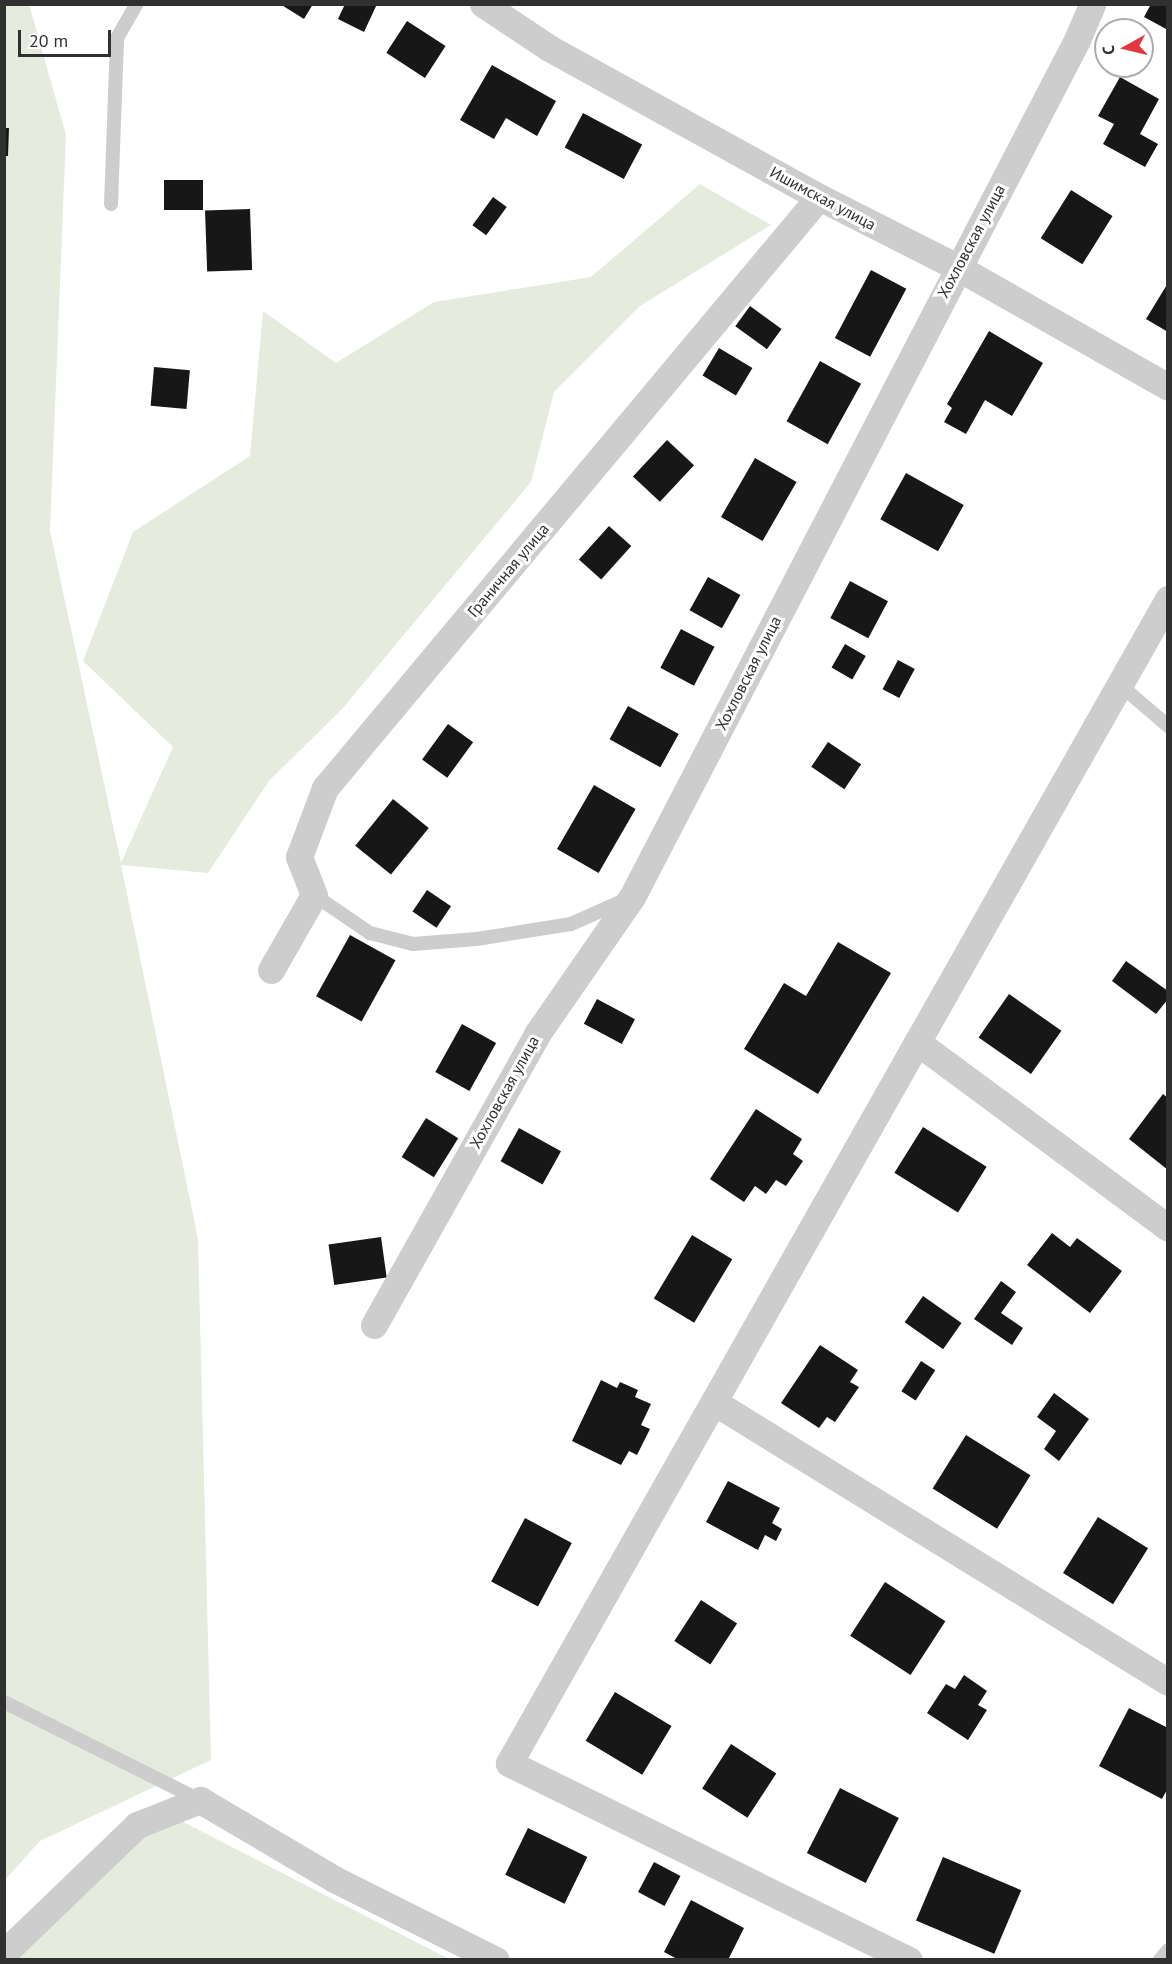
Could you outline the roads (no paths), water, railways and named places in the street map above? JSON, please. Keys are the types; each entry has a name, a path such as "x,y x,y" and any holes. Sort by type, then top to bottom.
{"street":[{"name":"Ишимская улица","path":"483,4 549,48 819,197 957,267 1167,387"},
{"name":"Хохловская улица","path":"374,1325 537,1034 632,897 957,267 1077,40 1092,4"},
{"name":"Граничная улица","path":"314,895 299,857 326,788 819,197"},
{"path":"909,1959 509,1763 1167,599"},
{"path":"271,970 314,895"},
{"path":"917,1042 1167,1228"},
{"path":"714,1402 1167,1682"},
{"path":"5,1956 137,1825 200,1800 334,1879 496,1959"}],"lane":[{"path":"111,204 117,38 137,4"},
{"path":"1119,684 1167,726"},
{"path":"314,895 369,933 412,944 477,939 571,924 632,897"},
{"path":"4,1702 200,1800"},
{"path":"1160,1959 1167,1950"}]}
